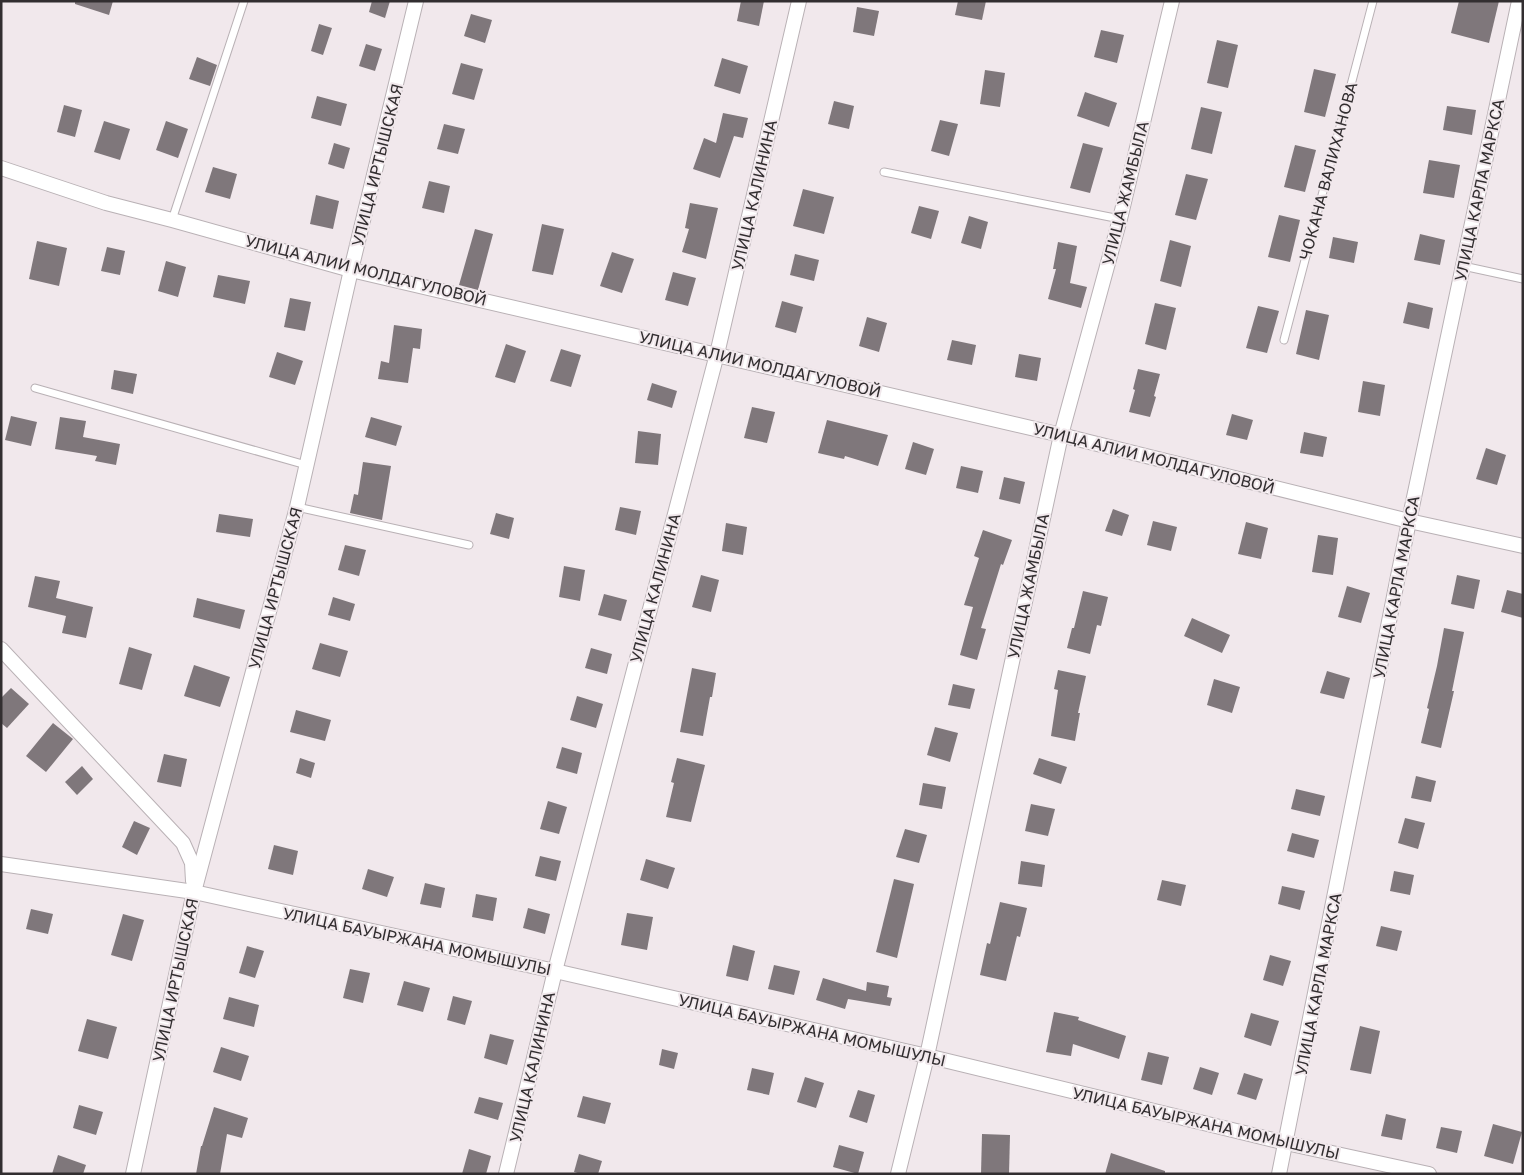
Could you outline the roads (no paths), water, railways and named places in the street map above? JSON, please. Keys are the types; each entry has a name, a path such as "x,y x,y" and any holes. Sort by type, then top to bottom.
{"street":[{"name":"УЛИЦА ИРТЫШСКАЯ","path":"134,1174 194,892 297,507 351,270 416,1"},
{"name":"УЛИЦА КАЛИНИНА","path":"506,1174 555,970 717,354 799,1"},
{"name":"УЛИЦА ЖАМБЫЛА","path":"898,1174 927,1056 1061,435 1120,219 1172,1"},
{"name":"УЛИЦА КАРЛА МАРКСА","path":"1280,1174 1409,521 1518,1"},
{"name":"УЛИЦА АЛИИ МОЛДАГУЛОВОЙ","path":"1,168 106,203 351,270 1061,435 1409,521 1523,546"},
{"path":"1,650 183,843 192,862 194,892"},
{"name":"УЛИЦА БАУЫРЖАНА МОМЫШУЛЫ","path":"1,864 194,892 555,970 927,1056 1286,1143 1429,1174"}],"lane":[{"path":"172,220 244,1"},
{"name":"ЧОКАНА ВАЛИХАНОВА","path":"1284,340 1373,1"},
{"path":"884,172 1120,219"},
{"path":"1463,266 1523,279"},
{"path":"35,388 306,465"},
{"path":"297,507 469,545"}]}
